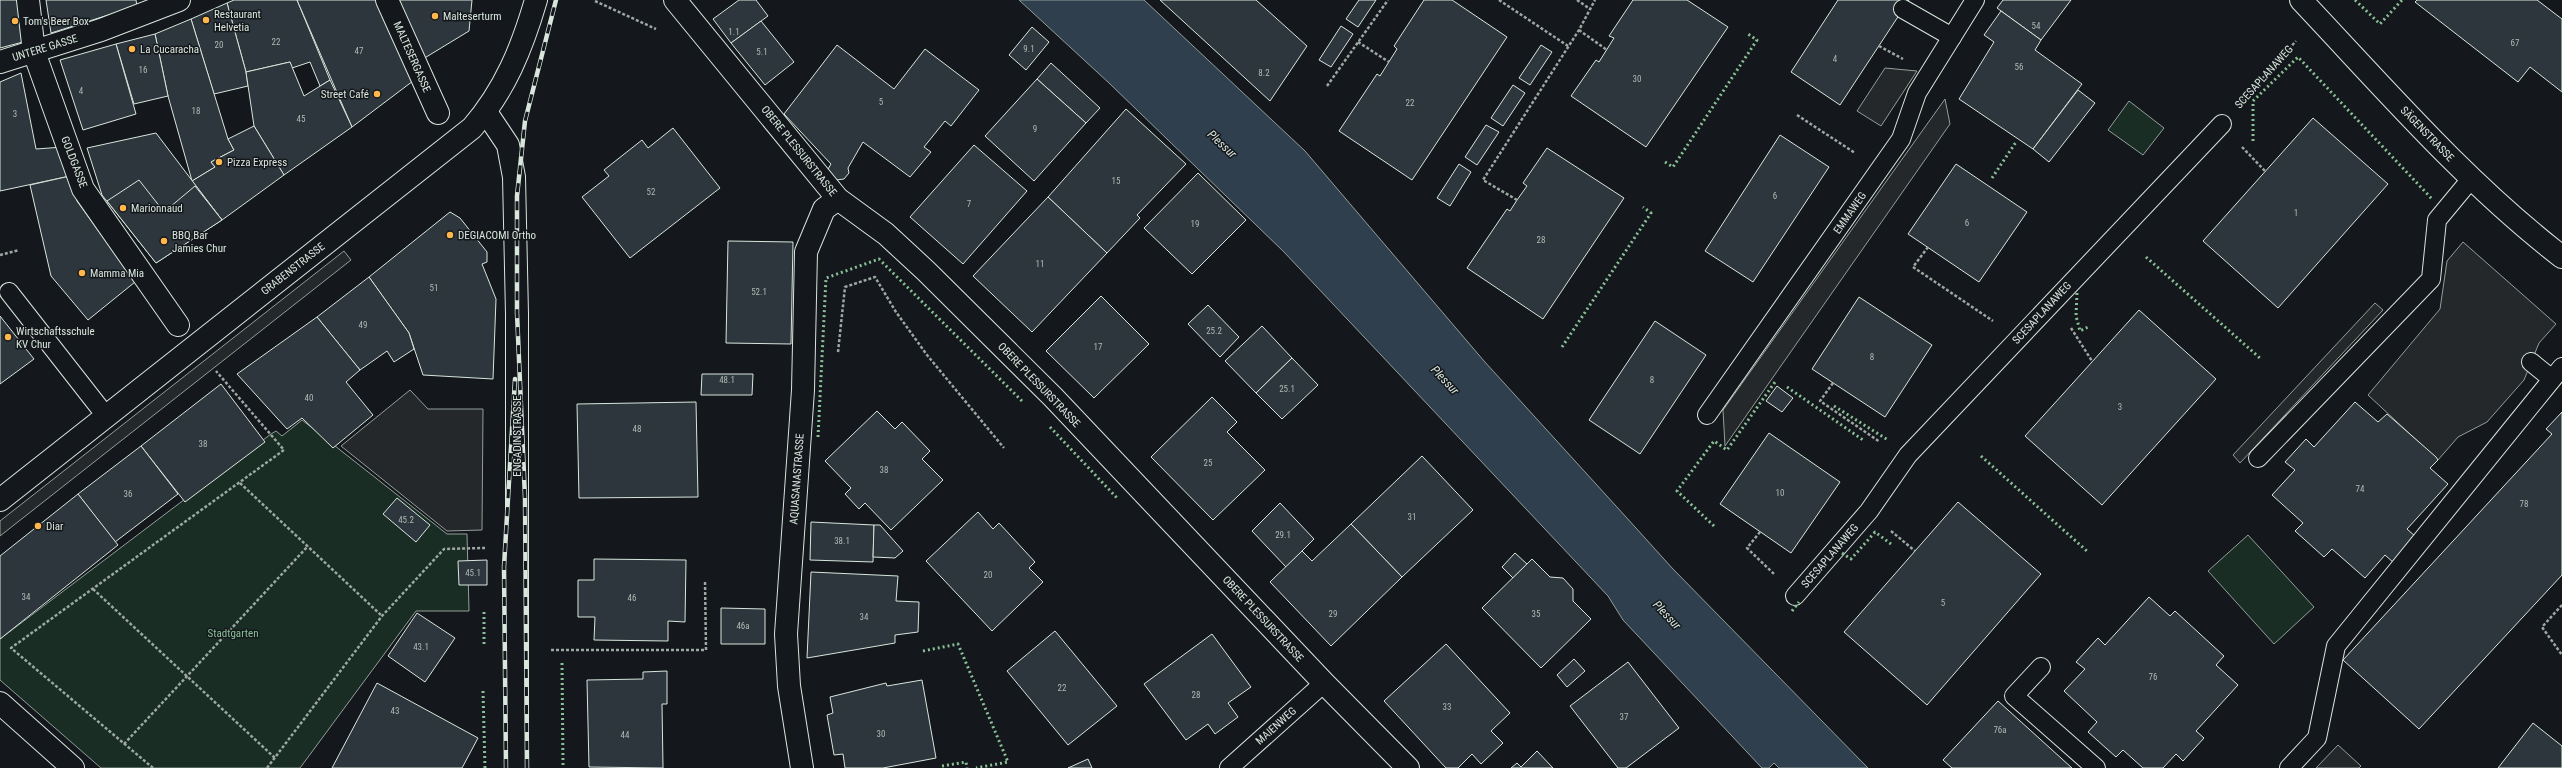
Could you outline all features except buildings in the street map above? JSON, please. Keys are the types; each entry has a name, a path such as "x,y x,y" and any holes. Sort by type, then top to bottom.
{"street":[{"name":"GOLDGASSE","path":"28,0 34,52 83,189 178,324"},
{"name":"UNTERE GASSE","path":"0,62 101,30 179,0"},
{"name":"MALTESERGASSE","path":"387,0 438,113"},
{"name":"GRABENSTRASSE","path":"0,500 472,128 486,112 504,85 516,59 536,0"},
{"name":"OBERE PLESSURSTRASSE","path":"675,0 838,199 886,234 926,270 1058,403 1324,683 1408,768"},
{"name":"SÄGENSTRASSE","path":"2301,0 2365,70 2471,179 2562,257"},
{"name":"ENGADINSTRASSE","path":"486,112 508,145 514,176 517,314 517,768"},
{"name":"AQUASANASTRASSE","path":"802,768 789,686 786,634 803,390 806,252 824,209 838,199"},
{"path":"0,703 73,768"}],"lane":[{"name":"EMMAWEG","path":"1707,415 1901,139 1917,93 1975,0"},
{"path":"1902,9 1952,37"},
{"name":"SCESAPLANAWEG","path":"1795,596 1869,511 1905,459 2053,300 2222,124"},
{"path":"2258,458 2437,283 2437,220 2471,179"},
{"path":"9,292 106,416"},
{"path":"2289,768 2317,738 2336,646 2557,373 2531,362"},
{"path":"2041,667 2014,696 2096,768"},
{"name":"MAIENWEG","path":"1229,768 1324,683"}],"path":[{"path":"1328,86 1388,0"},
{"path":"1499,0 1568,46"},
{"path":"1577,0 1590,9"},
{"path":"1518,200 1483,180 1579,30 1595,0"},
{"path":"595,1 660,31"},
{"path":"1579,30 1607,50"},
{"name":"SCESAPLANAWEG","path":"2222,124 2299,38"},
{"path":"1358,42 1389,62"},
{"path":"1797,115 1880,170"},
{"path":"1928,248 1913,267 2018,338"},
{"path":"0,255 19,250"},
{"path":"838,359 846,287 875,277 896,312 927,355 1004,448"},
{"path":"2053,300 2092,362"},
{"path":"153,768 11,648 284,450 212,366"},
{"path":"1833,383 1820,401 1905,459"},
{"path":"240,483 382,616"},
{"path":"1760,532 1747,548 1795,596"},
{"path":"124,744 188,678 308,546"},
{"path":"267,768 382,616 444,549 490,548"},
{"path":"550,650 706,650 705,580"},
{"path":"92,589 275,758"},
{"path":"2562,605 2542,627 2562,655"}],"green space":[{"path":"2129,101 2164,128 2143,155 2108,130"},
{"name":"Stadtgarten","path":"302,420 447,534 467,534 469,611 416,611 300,768 101,768 0,680 0,639 271,434 276,431 282,436"},
{"path":"2248,535 2314,607 2274,644 2208,571"}],"shaded area":[{"path":"1885,68 1917,71 1881,126 1857,111"},
{"path":"1945,99 1950,124 1725,446 1723,410"},
{"path":"2463,242 2556,324 2539,343 2524,380 2487,422 2458,437 2438,460 2368,395 2440,309 2447,261"},
{"path":"344,251 351,260 0,536 0,521"},
{"path":"2375,303 2383,310 2240,463 2233,455"},
{"path":"410,390 428,409 483,409 482,530 447,531 341,446"},
{"path":"2338,745 2361,766 2359,768 2316,768"}],"water":[{"name":"Plessur","path":"1019,0 1144,0 1305,151 1484,361 1673,569 1868,768 1779,768 1774,763 1769,768 1762,768 1623,620 1608,596 1284,252 1109,83"}],"railway":[{"path":"527,768 525,498 517,313 517,196 525,121 556,0"},
{"path":"506,768 504,567 515,379"}],"hedge":[{"path":"2355,0 2380,24 2402,0"},
{"path":"1665,162 1673,167 1757,40 1748,34"},
{"path":"2253,141 2253,101 2298,57 2433,200"},
{"path":"1992,178 2016,142"},
{"path":"1562,347 1651,213 1643,207"},
{"path":"2146,257 2261,359"},
{"path":"818,437 826,278 879,259 1022,401"},
{"path":"2077,293 2076,316 2080,331 2088,327"},
{"path":"1714,526 1677,491 1714,441 1727,450 1775,382"},
{"path":"1787,387 1863,440"},
{"path":"1834,406 1888,440"},
{"path":"1050,427 1117,498"},
{"path":"1981,456 2088,552"},
{"path":"1842,553 1851,559 1875,532 1891,544"},
{"path":"1792,611 1799,602"},
{"path":"484,612 484,644"},
{"path":"923,651 958,644 1008,762 976,768"},
{"path":"562,663 563,766"},
{"path":"483,691 485,768"},
{"path":"942,766 966,762 967,768"}],"place":[{"name":"Malteserturm","path":"435,16"},
{"name":"Restaurant Helvetia","path":"206,20"},
{"name":"Tom's Beer Box","path":"15,21"},
{"name":"La Cucaracha","path":"132,49"},
{"name":"Street Café","path":"377,94"},
{"name":"Pizza Express","path":"219,162"},
{"name":"Marionnaud","path":"123,208"},
{"name":"DEGIACOMI Ortho","path":"450,235"},
{"name":"BBQ Bar Jamies Chur","path":"164,241"},
{"name":"Mamma Mia","path":"82,273"},
{"name":"Wirtschaftsschule KV Chur","path":"8,337"},
{"name":"Diar","path":"38,526"}]}
